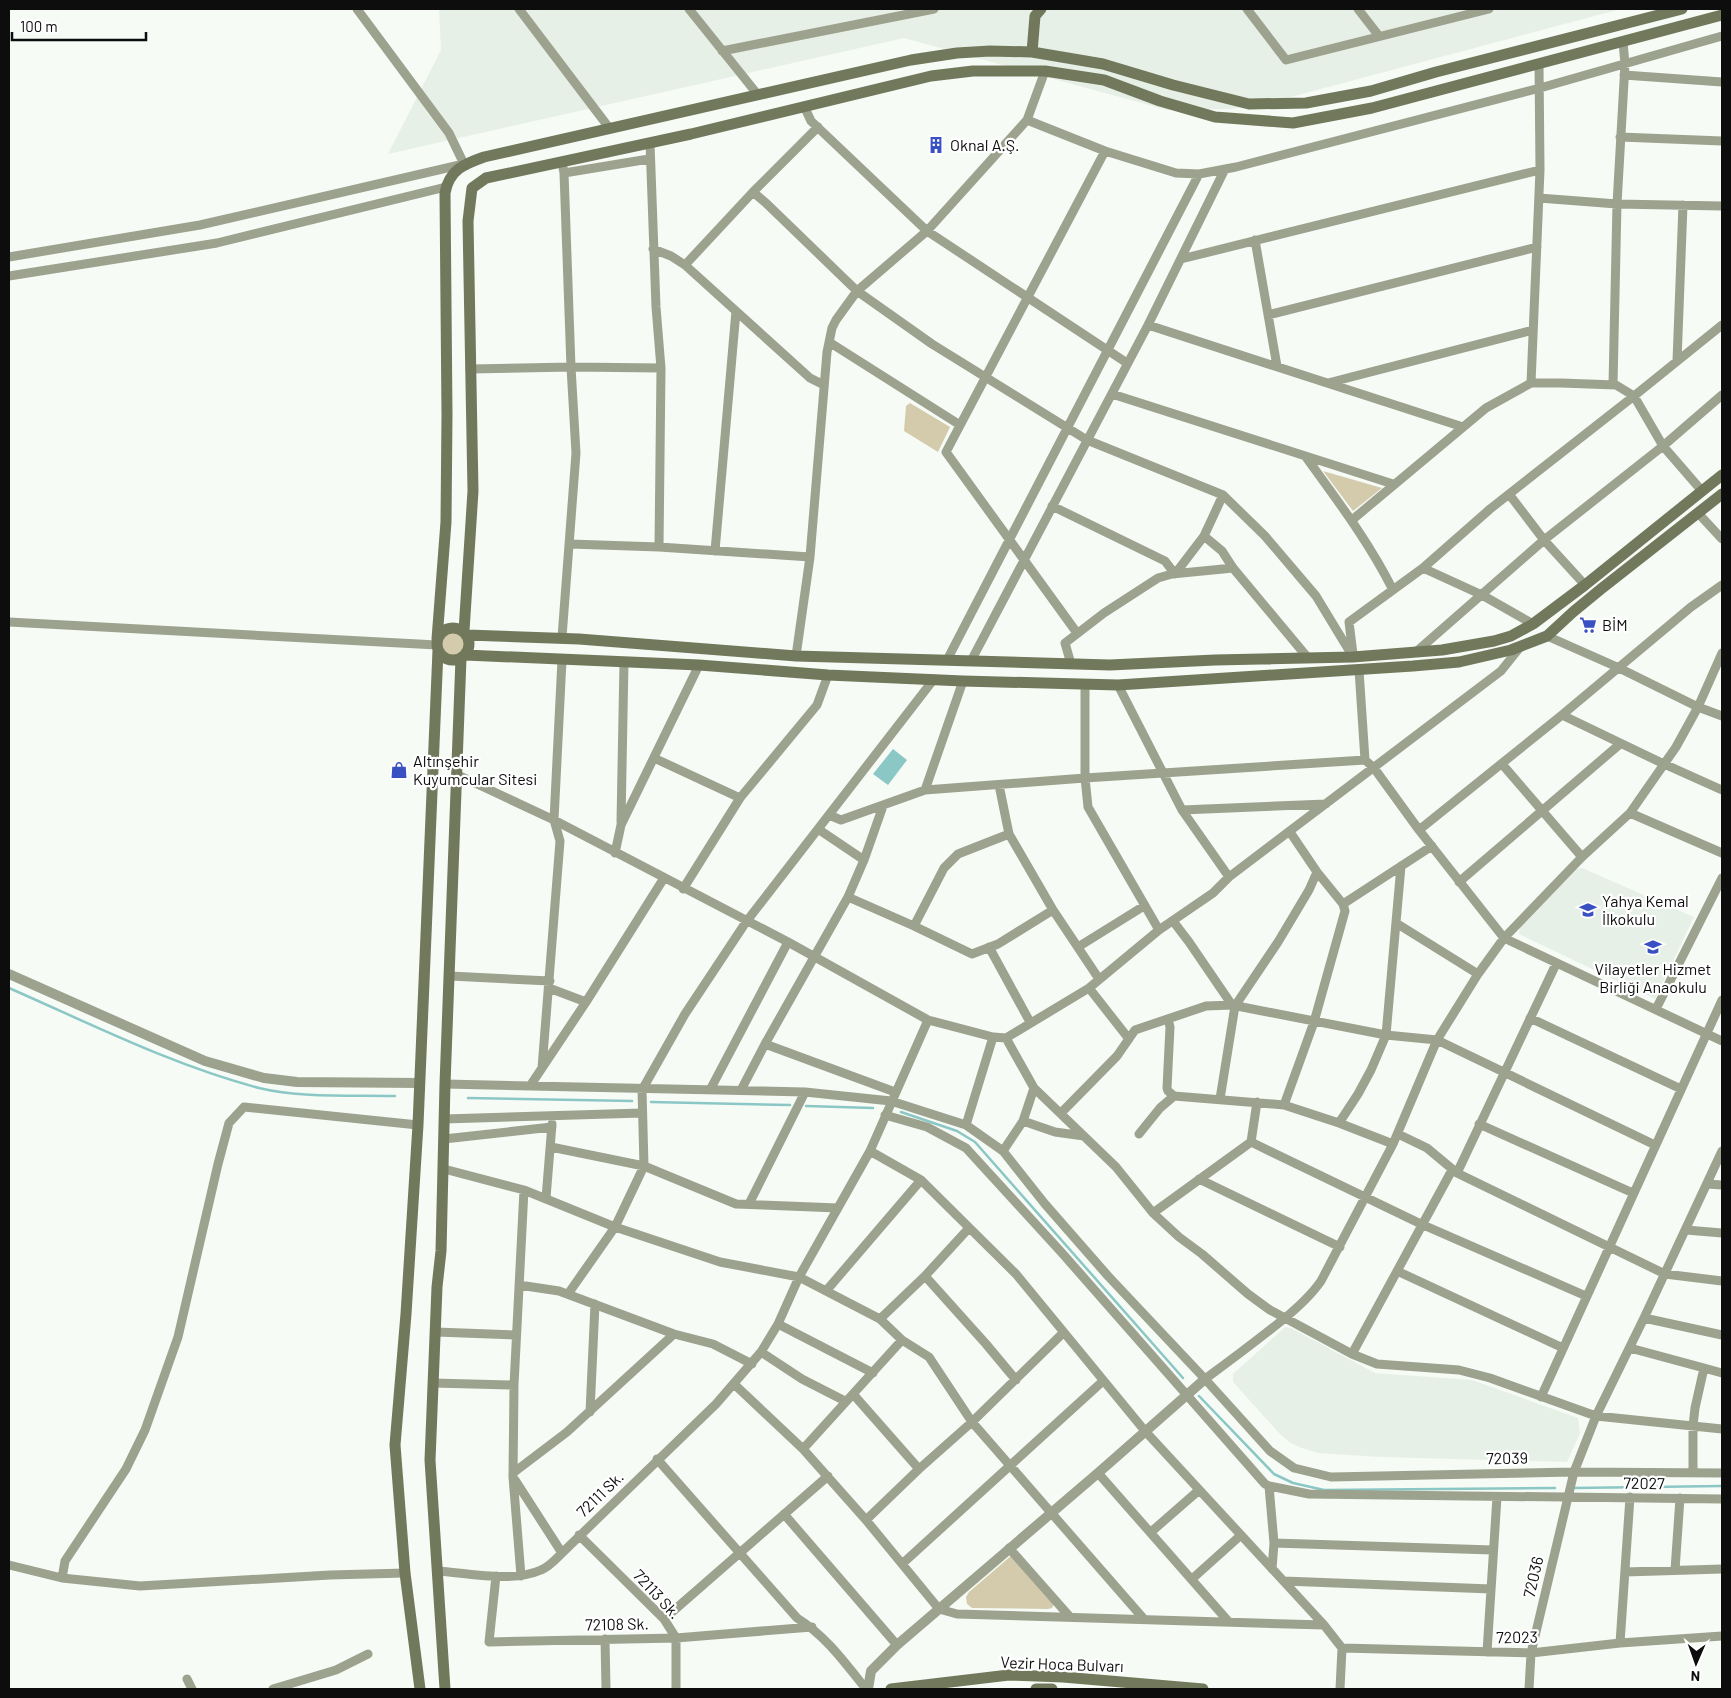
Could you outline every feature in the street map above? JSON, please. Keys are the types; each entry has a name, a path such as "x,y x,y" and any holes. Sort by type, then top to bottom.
{"main road":[{"path":"1032,52 1035,16 1040,9"},
{"path":"420,1689 405,1573 395,1445 406,1314 418,1125 437,645 446,522 445,193 446,186 457,168 484,158 911,60 947,55 990,51 1032,52 1103,64 1173,85 1249,104 1306,103 1371,91 1682,9"},
{"path":"445,1689 430,1460 444,1169 445,1084 461,679 463,657 470,646 465,633 465,615 473,491 468,221 472,188 486,178 563,167 650,143 932,76 973,71 1045,71 1104,80 1160,101 1214,117 1293,123 1372,108 1722,15"},
{"path":"1722,475 1585,585 1532,624 1511,636 1442,650 1353,657 1214,660 1110,665 796,656 562,638 484,636 465,633 459,628 448,628 440,634 437,645 441,655 450,660 482,656 699,665 828,675 934,680 1118,685 1459,662 1511,650 1547,636 1573,612 1722,494"},
{"path":"465,615 474,632 484,636"},
{"path":"461,679 464,667 482,656"},
{"name":"Vezir Hoca Bulvarı","path":"891,1689 1009,1675 1063,1677 1202,1689"},
{"name":"Vezir Hoca Bulvarı","path":"1036,1689 1052,1689"}],"street":[{"path":"9,257 200,225 464,164 449,133 357,9"},
{"path":"519,9 610,129"},
{"path":"689,9 758,95"},
{"path":"722,51 934,9"},
{"path":"1246,9 1286,60 1488,9"},
{"path":"1358,9 1379,36"},
{"path":"1027,120 1105,151 1176,173 1199,174 1226,169 1540,88 1722,36"},
{"path":"1613,385 1617,204 1625,64 1623,42"},
{"path":"1530,383 1540,170 1539,64"},
{"path":"796,656 810,558 824,386 832,328 858,291 926,231 1027,120 1045,71"},
{"path":"1624,75 1722,82"},
{"path":"804,106 811,121 926,231 1127,363"},
{"path":"685,265 752,192 818,127"},
{"path":"1620,137 1722,141"},
{"path":"650,143 653,249 661,368 659,548"},
{"path":"1077,633 946,452 1105,151"},
{"path":"562,638 576,453 563,167 650,158"},
{"path":"971,661 1148,325 1226,169"},
{"path":"1181,258 1540,170"},
{"path":"947,660 1199,174"},
{"path":"9,276 217,243 446,186"},
{"path":"752,192 858,291 932,344 1087,440 1223,495 1265,536 1316,596 1353,657"},
{"path":"1539,198 1617,204 1722,206"},
{"path":"1677,361 1683,205"},
{"path":"1255,240 1277,366"},
{"path":"1268,315 1537,247"},
{"path":"653,249 671,256 685,265 810,378 824,386"},
{"path":"715,552 736,311"},
{"path":"1353,657 1349,622 1423,568 1509,494 1722,324"},
{"path":"1148,325 1463,427"},
{"path":"1328,383 1533,330"},
{"path":"829,342 960,425"},
{"path":"470,369 661,368"},
{"path":"1352,520 1486,408 1530,383 1616,385 1634,396 1663,446 1702,491"},
{"path":"1112,394 1393,484"},
{"path":"1416,652 1544,540 1663,446 1722,395"},
{"path":"1306,457 1352,520 1380,563 1393,590"},
{"path":"1509,494 1544,540 1585,585"},
{"path":"1175,574 1204,536 1223,495"},
{"path":"1052,506 1166,561 1175,574"},
{"path":"1698,513 1722,539"},
{"path":"1204,536 1222,550 1233,568 1308,658"},
{"path":"570,544 810,558"},
{"path":"1071,664 1065,643 1104,613 1158,578 1175,574 1233,568"},
{"path":"1423,568 1482,595 1532,624"},
{"path":"1419,830 1562,715 1691,607 1722,585"},
{"path":"9,622 437,645"},
{"path":"1547,636 1698,707 1722,716"},
{"path":"458,775 554,820 746,922 788,942 928,1020 993,1037 1006,1038 1089,988 1159,930 1213,893 1229,877 1501,671 1522,645"},
{"path":"867,1689 871,1671 897,1645 1186,1395 1285,1318 1316,1289 1394,1144 1437,1040 1478,974 1504,938 1582,857 1630,813 1676,747 1698,707 1722,653"},
{"path":"542,1068 560,841 554,820 562,660"},
{"path":"615,853 621,825 624,662"},
{"path":"621,825 699,665"},
{"path":"1359,670 1365,760 1374,768 1419,830 1504,938 1722,1041"},
{"path":"683,889 740,798 817,705 828,675"},
{"path":"568,1294 615,1227 644,1166 642,1090 685,1014 746,922 934,680"},
{"path":"925,790 963,681"},
{"path":"1085,684 1085,778 1088,807 1159,930"},
{"path":"1118,685 1182,810 1229,877"},
{"path":"1562,715 1620,744 1722,790"},
{"path":"1459,882 1620,744"},
{"path":"654,758 740,798"},
{"path":"829,815 840,820 925,790 1365,760"},
{"path":"1502,764 1582,857"},
{"path":"999,785 1009,834 1053,910 1099,979"},
{"path":"1182,810 1326,804"},
{"path":"741,1090 848,897 864,860 883,806"},
{"path":"1630,813 1722,853"},
{"path":"818,829 864,860"},
{"path":"1284,1105 1314,1022 1345,911 1343,904 1317,872 1290,832"},
{"path":"914,926 944,868 958,854 1009,834"},
{"path":"1343,904 1432,846"},
{"path":"1339,1123 1363,1086 1386,1035 1401,866"},
{"path":"1220,1099 1233,1005 1278,942 1309,890 1317,872"},
{"path":"530,1086 586,1002 664,878"},
{"path":"1656,1009 1722,878"},
{"path":"848,897 972,954 998,944 1053,910"},
{"path":"1078,947 1144,906"},
{"path":"1173,921 1233,1005"},
{"path":"1396,922 1478,974"},
{"path":"710,1090 788,942"},
{"path":"989,947 1030,1022"},
{"path":"1352,1354 1421,1224 1480,1124 1556,964"},
{"path":"9,974 205,1061 264,1078 325,1083 420,1083"},
{"path":"450,976 550,985 586,1002"},
{"path":"1089,988 1129,1039"},
{"path":"1541,1396 1722,1000"},
{"path":"1060,1113 1117,1056 1135,1030 1206,1006 1233,1005 1386,1035 1437,1040 1655,1145"},
{"path":"1530,1018 1682,1089"},
{"path":"1168,1019 1170,1026 1167,1088 1174,1096 1284,1105 1394,1144"},
{"name":"72111 Sk.","path":"438,1571 496,1576 521,1576 542,1570 562,1553 716,1404 752,1364 778,1324 798,1277 870,1151 928,1020"},
{"path":"966,1125 993,1037"},
{"path":"1006,1038 1034,1088 1116,1167 1153,1213 1248,1294 1285,1318 1352,1354 1377,1364 1459,1370 1490,1378 1596,1416 1722,1429"},
{"path":"765,1044 966,1125 1003,1151 1045,1204 1108,1276 1205,1379"},
{"path":"445,1084 642,1090 741,1090 893,1097"},
{"path":"1003,1151 1023,1121 1034,1088"},
{"path":"749,1204 805,1092"},
{"path":"1139,1134 1154,1114 1174,1096"},
{"path":"1153,1213 1251,1142 1257,1102"},
{"path":"62,1578 64,1561 126,1469 145,1430 178,1337 229,1123 244,1107 418,1125"},
{"path":"444,1119 642,1113"},
{"path":"885,1115 927,1127 966,1148 1062,1253 1265,1484 1269,1486 1274,1543 1272,1569"},
{"path":"546,1198 553,1116"},
{"path":"1023,1121 1055,1132 1084,1136"},
{"path":"1480,1124 1633,1193"},
{"path":"444,1139 552,1127"},
{"path":"1398,1134 1426,1148 1454,1171 1664,1274 1722,1281"},
{"path":"1251,1142 1421,1224 1586,1296"},
{"path":"551,1147 644,1166 736,1204 838,1208"},
{"name":"72036","path":"1529,1689 1531,1653 1566,1498 1574,1472 1596,1416 1686,1230 1722,1150"},
{"path":"870,1151 921,1180 1016,1274 1146,1431 1324,1625 1342,1648 1340,1689"},
{"path":"444,1169 524,1190 615,1227 720,1262 798,1277 880,1319 902,1340 929,1357 972,1422 1143,1618"},
{"path":"1199,1179 1340,1246"},
{"path":"826,1291 921,1180"},
{"path":"1707,1184 1722,1185"},
{"path":"521,1576 513,1475 514,1385 524,1190"},
{"path":"880,1319 925,1276 969,1228"},
{"path":"1686,1230 1722,1233"},
{"path":"1397,1271 1563,1348"},
{"path":"925,1276 1016,1380"},
{"path":"519,1285 568,1294 674,1334 713,1344 752,1364"},
{"path":"590,1412 595,1304"},
{"path":"1644,1318 1722,1334"},
{"path":"778,1324 873,1373"},
{"path":"436,1332 516,1335"},
{"path":"866,1520 972,1422 1063,1333"},
{"path":"513,1475 590,1412 674,1334"},
{"path":"803,1449 902,1340"},
{"path":"1630,1348 1722,1373"},
{"path":"761,1352 802,1379 846,1401"},
{"path":"1692,1473 1695,1408 1704,1368"},
{"name":"72039","path":"1205,1379 1270,1451 1294,1468 1331,1476 1574,1472 1722,1473"},
{"path":"902,1564 1103,1381"},
{"path":"433,1383 514,1385"},
{"path":"734,1384 803,1449 828,1476 939,1609 957,1614 1143,1618 1324,1625"},
{"path":"853,1394 919,1469"},
{"path":"657,1459 797,1618 812,1627 828,1643 867,1689"},
{"path":"1098,1473 1228,1621"},
{"path":"513,1475 562,1553"},
{"path":"664,1619 828,1476"},
{"name":"72027","path":"1269,1486 1309,1494 1497,1498 1630,1497 1722,1499"},
{"path":"1151,1532 1198,1491"},
{"path":"1620,1643 1630,1497"},
{"path":"1487,1652 1497,1498"},
{"path":"1675,1570 1680,1498"},
{"path":"784,1514 897,1645"},
{"path":"1192,1579 1241,1534"},
{"name":"72113 Sk.","path":"579,1535 664,1619 676,1638 676,1689"},
{"path":"1274,1543 1494,1550"},
{"path":"1009,1548 1070,1617"},
{"path":"9,1565 62,1578 140,1586 330,1575 405,1573"},
{"path":"1625,1572 1722,1569"},
{"name":"72108 Sk.","path":"496,1576 489,1642 676,1638 812,1627"},
{"path":"1284,1581 1491,1589"},
{"name":"72023","path":"1342,1648 1531,1653 1620,1643 1722,1636"},
{"path":"605,1639 606,1689"},
{"path":"272,1689 336,1670 368,1654"},
{"path":"186,1679 192,1689"}],"shaded area":[{"path":"439,9 1621,9 1287,98 1231,109 1167,110 904,38 388,154 441,50"},
{"path":"910,403 950,427 938,452 904,431 906,406"},
{"path":"1323,471 1382,488 1353,511"},
{"path":"452,632 460,636 464,644 460,652 452,656 444,652 440,644 444,636"},
{"name":"Yahya Kemal İlkokulu","path":"1582,868 1694,917 1655,999 1519,934 1520,924 1577,869"},
{"path":"1285,1327 1291,1328 1375,1373 1472,1380 1578,1418 1580,1433 1567,1462 1380,1457 1318,1453 1299,1447 1289,1442 1280,1434 1233,1382 1233,1374"},
{"path":"1012,1555 1054,1604 1052,1608 972,1608 967,1604 966,1597 969,1592"}],"water":[{"path":"893,749 907,760 888,785 873,774"}],"waterway":[{"path":"9,988 163,1056 227,1079 259,1088 308,1095 395,1096"},
{"path":"468,1098 632,1101"},
{"path":"651,1102 790,1105"},
{"path":"806,1106 873,1108"},
{"path":"901,1112 957,1131 975,1142 1183,1378"},
{"path":"1199,1396 1274,1474 1293,1483 1324,1490 1555,1488"},
{"path":"1574,1488 1722,1486"}],"place":[{"name":"Oknal A.Ş.","path":"936,145"},
{"name":"BİM","path":"1588,625"},
{"name":"Altınşehir Kuyumcular Sitesi","path":"399,770"},
{"name":"Yahya Kemal İlkokulu","path":"1588,910"},
{"name":"Vilayetler Hizmet Birliği Anaokulu","path":"1653,947"}]}
